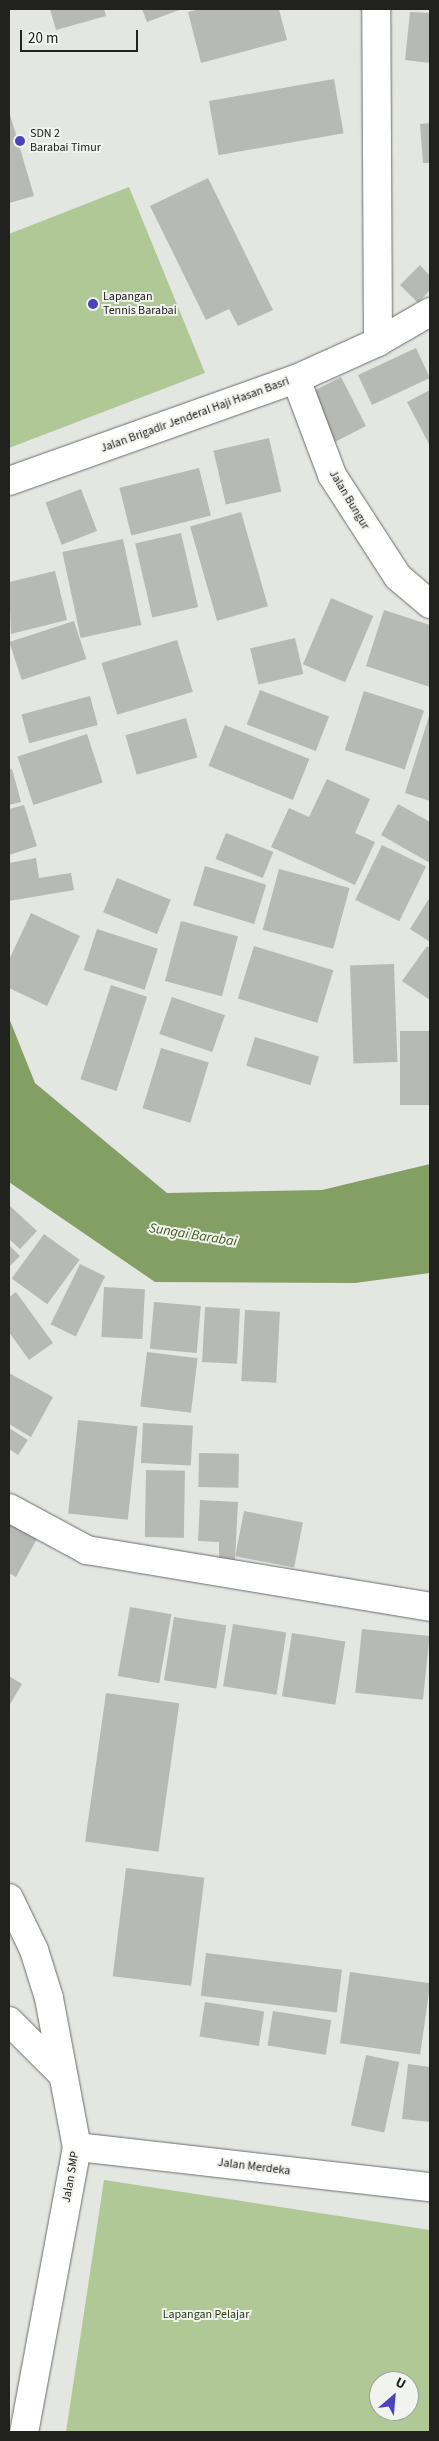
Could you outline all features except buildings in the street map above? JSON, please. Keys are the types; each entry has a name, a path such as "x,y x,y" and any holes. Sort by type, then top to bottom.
{"street":[{"path":"376,9 378,342"},
{"name":"Jalan Brigadir Jenderal Haji Hasan Basri","path":"9,481 296,379 378,342 430,312"},
{"name":"Jalan Bungur","path":"296,379 332,475 398,577 430,604"},
{"path":"9,1508 87,1550 430,1607"},
{"name":"Jalan SMP","path":"10,1904 34,1950 49,1998 61,2073 77,2147 24,2432"},
{"path":"9,2021 61,2073"},
{"name":"Jalan Merdeka","path":"77,2147 430,2187"}],"green space":[{"name":"Lapangan Tennis Barabai","path":"129,187 205,373 9,448 9,234"},
{"name":"Lapangan Pelajar","path":"104,2180 430,2230 430,2432 66,2432"}],"water":[{"name":"Sungai Barabai","path":"9,1018 35,1083 167,1193 322,1190 430,1164 430,1273 355,1283 155,1282 9,1182"}],"place":[{"name":"SDN 2 Barabai Timur","path":"20,141"},
{"name":"Lapangan Tennis Barabai","path":"93,304"}]}
